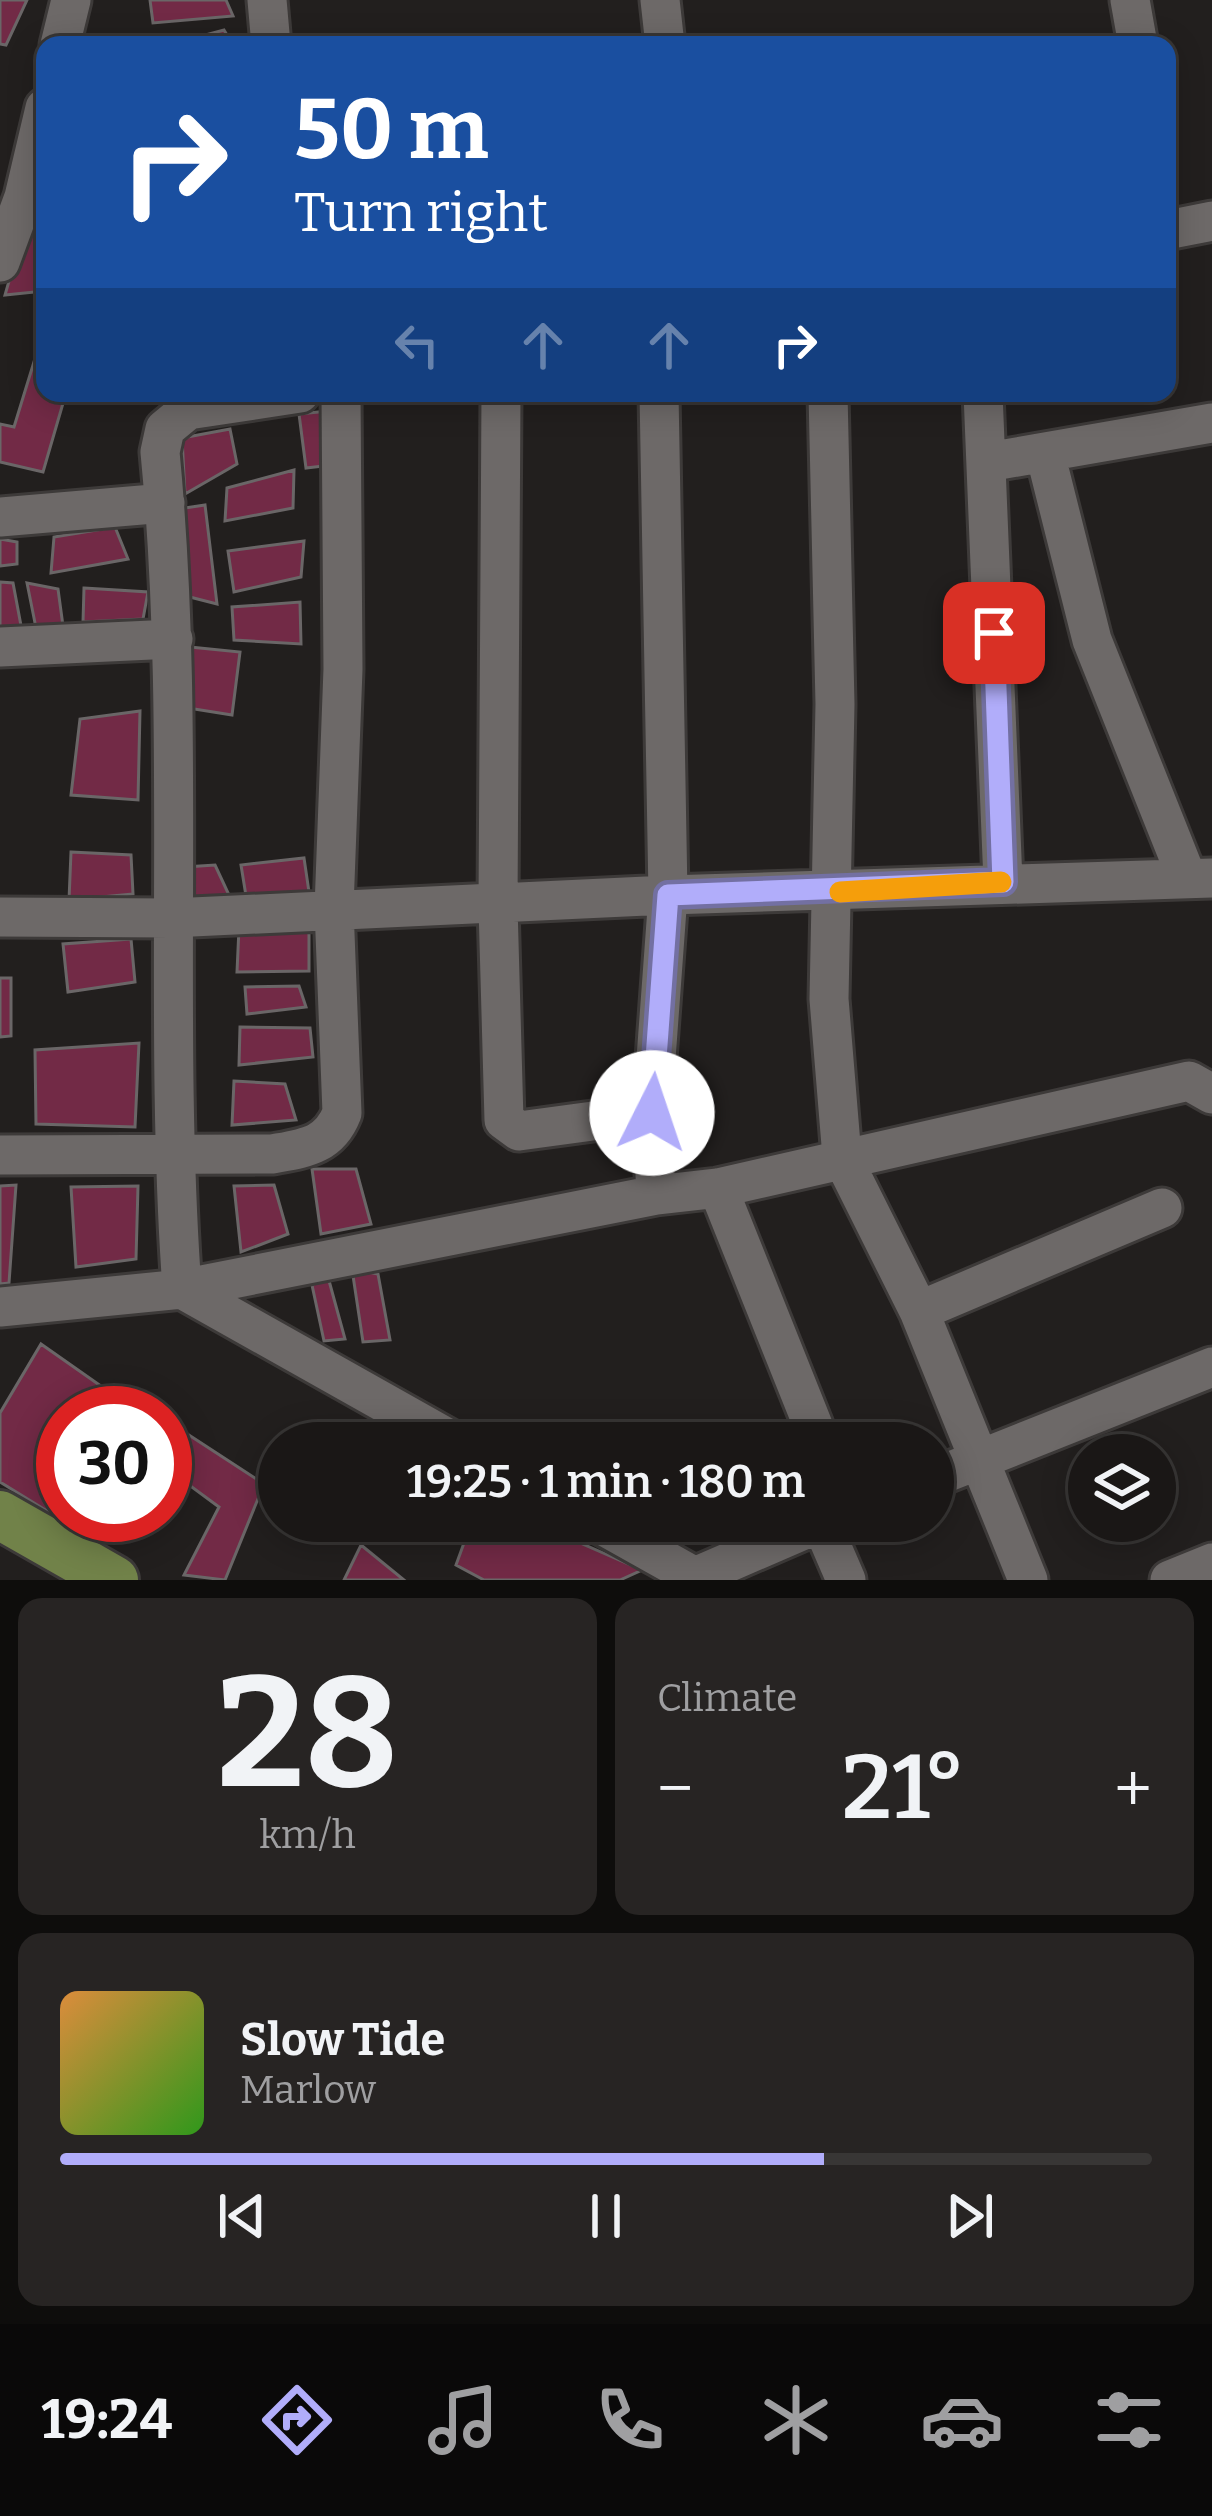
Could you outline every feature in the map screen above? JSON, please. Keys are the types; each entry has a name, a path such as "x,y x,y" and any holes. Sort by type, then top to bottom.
{"main road":[{"path":"0,1515 114,1580"}],"street":[{"path":"62,36 70,0"},
{"path":"267,0 270,36"},
{"path":"660,0 664,36"},
{"path":"1130,0 1136,36"},
{"path":"0,262 12,192 36,131"},
{"path":"1176,227 1212,221"},
{"path":"182,1289 173,1155 172,639 160,452 176,417 188,410 241,402"},
{"path":"0,1155 272,1154 314,1147 334,1132 342,1113 334,908 344,648 341,402"},
{"path":"501,402 498,906 502,1108 509,1129 652,1113"},
{"path":"656,1195 652,1113 668,895 659,402"},
{"path":"828,402 834,892 829,998 842,1157 920,1311 1028,1580"},
{"path":"984,402 1003,882"},
{"path":"988,463 1212,423"},
{"path":"0,917 171,918 668,895 1200,878 1092,640 1045,453"},
{"path":"0,517 165,503"},
{"path":"0,647 172,639"},
{"path":"0,1307 182,1289 656,1195 718,1189 1189,1081 1212,1094"},
{"path":"718,1189 812,1422"},
{"path":"920,1311 1162,1208"},
{"path":"182,1289 419,1422"},
{"path":"954,1469 1207,1383"},
{"path":"630,1542 691,1579 776,1542"},
{"path":"830,1542 846,1580"},
{"path":"1170,1580 1212,1563"}],"building":[{"path":"0,0 27,0 6,45 0,44"},
{"path":"150,0 226,0 233,16 153,23"},
{"path":"27,218 36,218 36,292 5,295"},
{"path":"36,355 36,402 63,402 43,472 0,462 0,424 14,427"},
{"path":"328,411 332,465 306,468 299,414"},
{"path":"230,429 237,464 185,494 182,438"},
{"path":"294,470 293,508 225,521 227,488"},
{"path":"205,505 217,604 182,595 178,509"},
{"path":"115,527 128,559 51,573 54,537"},
{"path":"0,539 17,542 17,564 0,566"},
{"path":"304,541 301,577 234,592 228,551"},
{"path":"0,582 13,583 22,631 0,633"},
{"path":"27,583 58,589 63,626 37,633"},
{"path":"84,588 148,592 143,619 83,622"},
{"path":"300,602 301,644 234,640 232,607"},
{"path":"190,647 240,652 232,715 188,708"},
{"path":"140,711 138,800 71,795 80,719"},
{"path":"71,852 131,855 133,894 69,900"},
{"path":"304,858 309,892 246,896 241,865"},
{"path":"215,865 229,895 182,900 185,867"},
{"path":"239,928 309,928 309,971 237,972"},
{"path":"131,939 135,982 68,992 63,944"},
{"path":"0,978 11,978 11,1036 0,1037"},
{"path":"299,986 306,1007 247,1014 245,987"},
{"path":"240,1027 310,1028 313,1057 239,1065"},
{"path":"139,1043 135,1127 36,1124 35,1050"},
{"path":"234,1081 285,1084 296,1120 232,1125"},
{"path":"312,1169 356,1169 371,1224 321,1234"},
{"path":"16,1185 9,1283 0,1284 0,1186"},
{"path":"274,1185 288,1234 241,1252 234,1186"},
{"path":"138,1186 136,1259 76,1267 71,1187"},
{"path":"352,1269 378,1274 390,1340 363,1342"},
{"path":"328,1277 345,1339 324,1341 312,1285"},
{"path":"41,1344 101,1386 36,1386 36,1504 0,1482 0,1413"},
{"path":"192,1437 258,1480 258,1499 225,1580 184,1575 219,1507 192,1487"},
{"path":"464,1542 578,1542 642,1570 620,1580 484,1580 456,1565"},
{"path":"361,1545 404,1580 344,1580"}],"slow traffic":[{"path":"840,892 1001,882"}],"route":[{"path":"652,1113 668,895 1003,882 994,633"}]}
